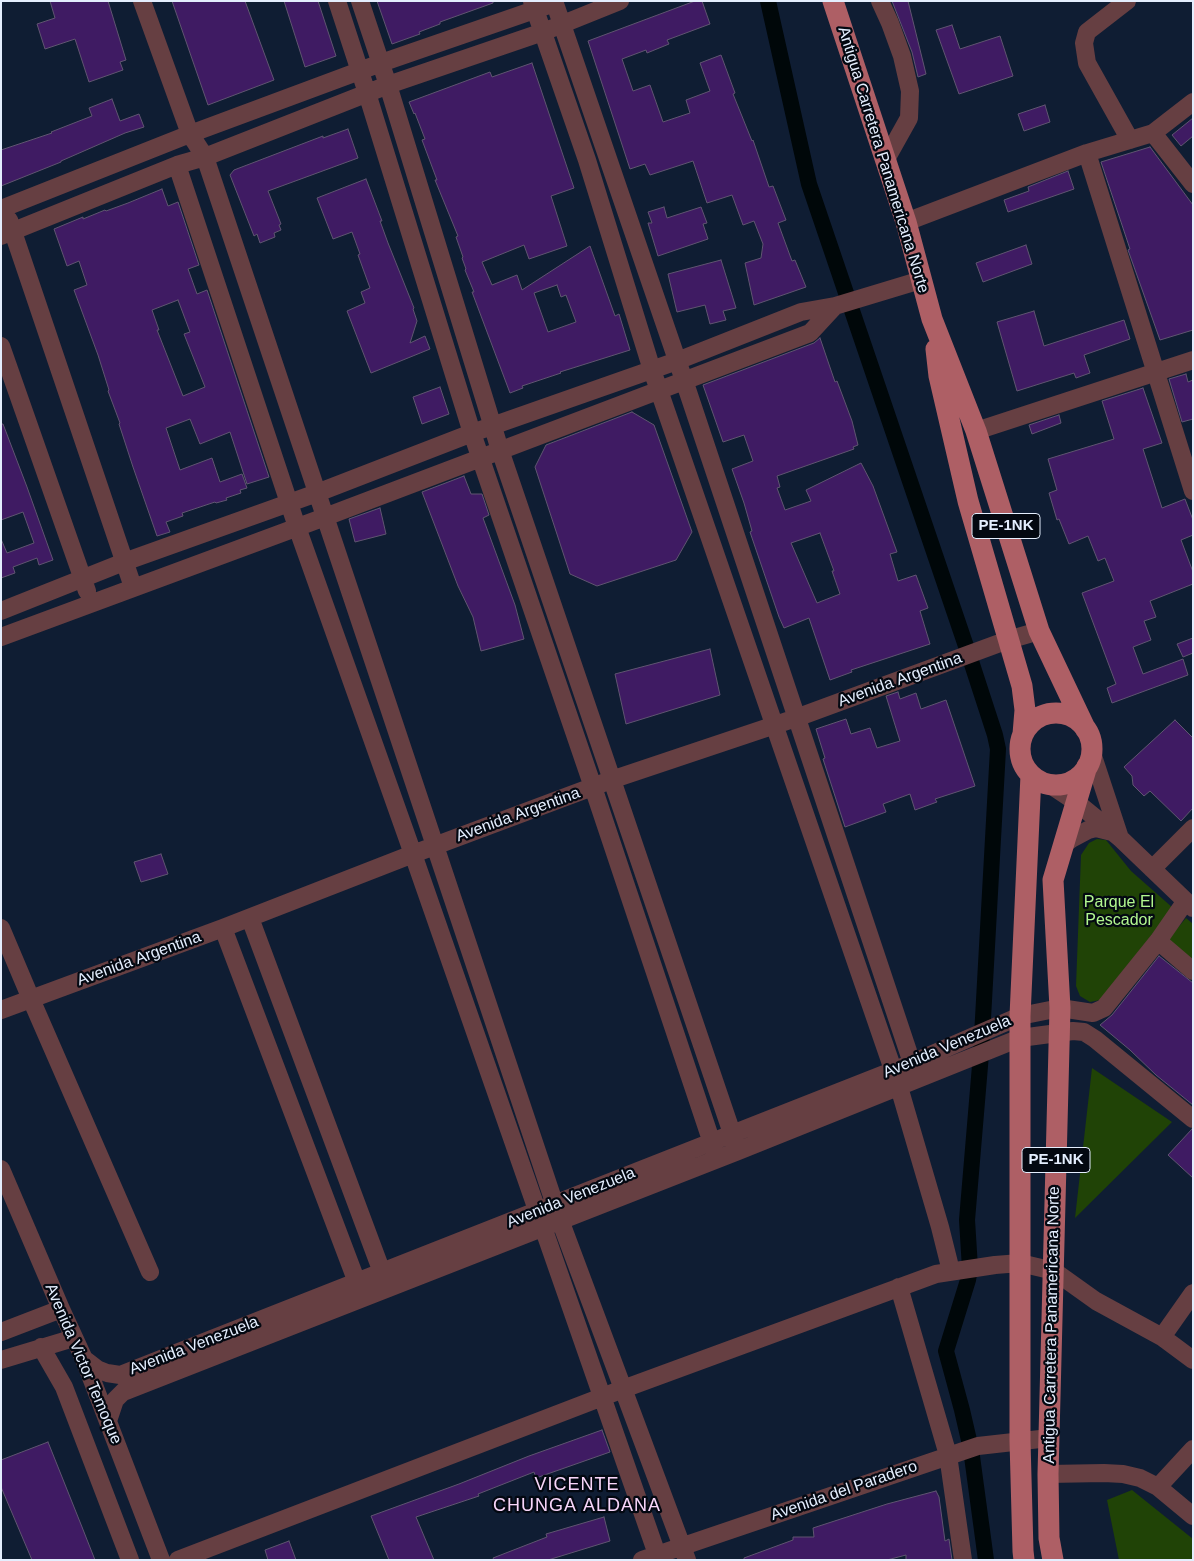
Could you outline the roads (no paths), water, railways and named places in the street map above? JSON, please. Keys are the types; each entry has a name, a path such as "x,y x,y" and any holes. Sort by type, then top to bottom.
{"main road":[{"name":"Antigua Carretera Panamericana Norte","path":"833,1 906,222 932,319 976,431 1038,631 1086,730"},
{"name":"Antigua Carretera Panamericana Norte","path":"932,319 939,376 968,502 1022,686 1025,710 1023,734"},
{"path":"1023,734 1029,725 1038,718 1048,714 1059,713 1074,719 1086,730"},
{"name":"PE-1NK","path":"1086,730 1090,740 1089,758"},
{"name":"PE-1NK","path":"1023,734 1020,744 1020,756 1024,766 1040,780"},
{"name":"Antigua Carretera Panamericana Norte","path":"1053,1560 1049,1538 1048,1474 1060,1008 1053,880 1089,758"},
{"path":"1040,780 1060,784 1071,781 1080,775 1089,758"},
{"name":"Antigua Carretera Panamericana Norte","path":"1024,1560 1020,1441 1020,1016 1040,780"}],"street":[{"path":"142,1 190,134 205,157 558,1212 685,1553"},
{"path":"336,1 360,70 472,433 714,1150"},
{"path":"360,1 381,62 492,427 738,1151"},
{"path":"7,234 178,165 205,157 388,85 543,32 620,1"},
{"path":"880,1 902,56 910,91 909,118 885,161"},
{"path":"1126,1 1087,32 1084,43 1087,63 1130,140"},
{"path":"133,587 7,234 3,209 190,134 381,62 534,6 556,2 561,24 684,380 915,1071"},
{"path":"534,6 588,160 652,370 896,1079 940,1227 951,1271"},
{"path":"906,222 1086,153 1153,133 1193,102"},
{"path":"1153,133 1193,184"},
{"path":"1086,153 1193,491"},
{"path":"178,165 297,527 602,1397 652,1558"},
{"path":"1,611 83,580 124,562 317,493 472,433 677,361 801,312 835,306 921,280"},
{"path":"1,637 325,517 810,333 835,306"},
{"path":"1,346 92,602"},
{"path":"976,431 1193,360"},
{"name":"Avenida Argentina","path":"1,1010 250,918 413,854 611,780 796,718 1008,640 1038,631"},
{"path":"1089,758 1117,835"},
{"path":"1040,780 1076,802 1117,835 1189,905 1104,1008 1093,1013 1060,1008"},
{"path":"1063,845 1088,830 1096,828 1117,835"},
{"path":"1152,869 1193,828"},
{"path":"250,918 385,1280"},
{"path":"1,928 150,1272"},
{"path":"223,928 360,1290"},
{"path":"1158,942 1193,971"},
{"name":"Avenida Venezuela","path":"714,1150 738,1151 915,1071 1020,1016 1060,1008"},
{"name":"Avenida Venezuela","path":"915,1071 1020,1038 1059,1032 1084,1032 1193,1119"},
{"name":"Avenida Venezuela","path":"108,1421 115,1400 123,1392 360,1290 714,1150 732,1134 896,1079"},
{"name":"Avenida Victor Temoque","path":"1,1169 84,1359 160,1560"},
{"path":"178,1560 623,1389 936,1274 951,1271 995,1264 1020,1263 1054,1271 1096,1301 1162,1337 1193,1360"},
{"path":"900,1287 948,1456 963,1560"},
{"name":"Avenida Venezuela","path":"84,1359 96,1369 120,1375 360,1290"},
{"path":"1162,1337 1193,1293"},
{"path":"1,1332 61,1309"},
{"path":"1,1360 74,1338"},
{"path":"41,1347 64,1387 130,1560"},
{"name":"Avenida del Paradero","path":"652,1558 685,1553 978,1446 1049,1438"},
{"path":"1158,1487 1193,1449"},
{"path":"1048,1474 1123,1474 1140,1478 1158,1487 1193,1516"}],"waterway":[{"path":"768,1 809,184 969,655 998,749 981,1054 967,1220 970,1268 946,1351 971,1449 986,1560"}],"district":[{"name":"VICENTE CHUNGA ALDANA","path":"577,1495"}],"park label":[{"name":"Parque El Pescador","path":"1119,912"}]}
